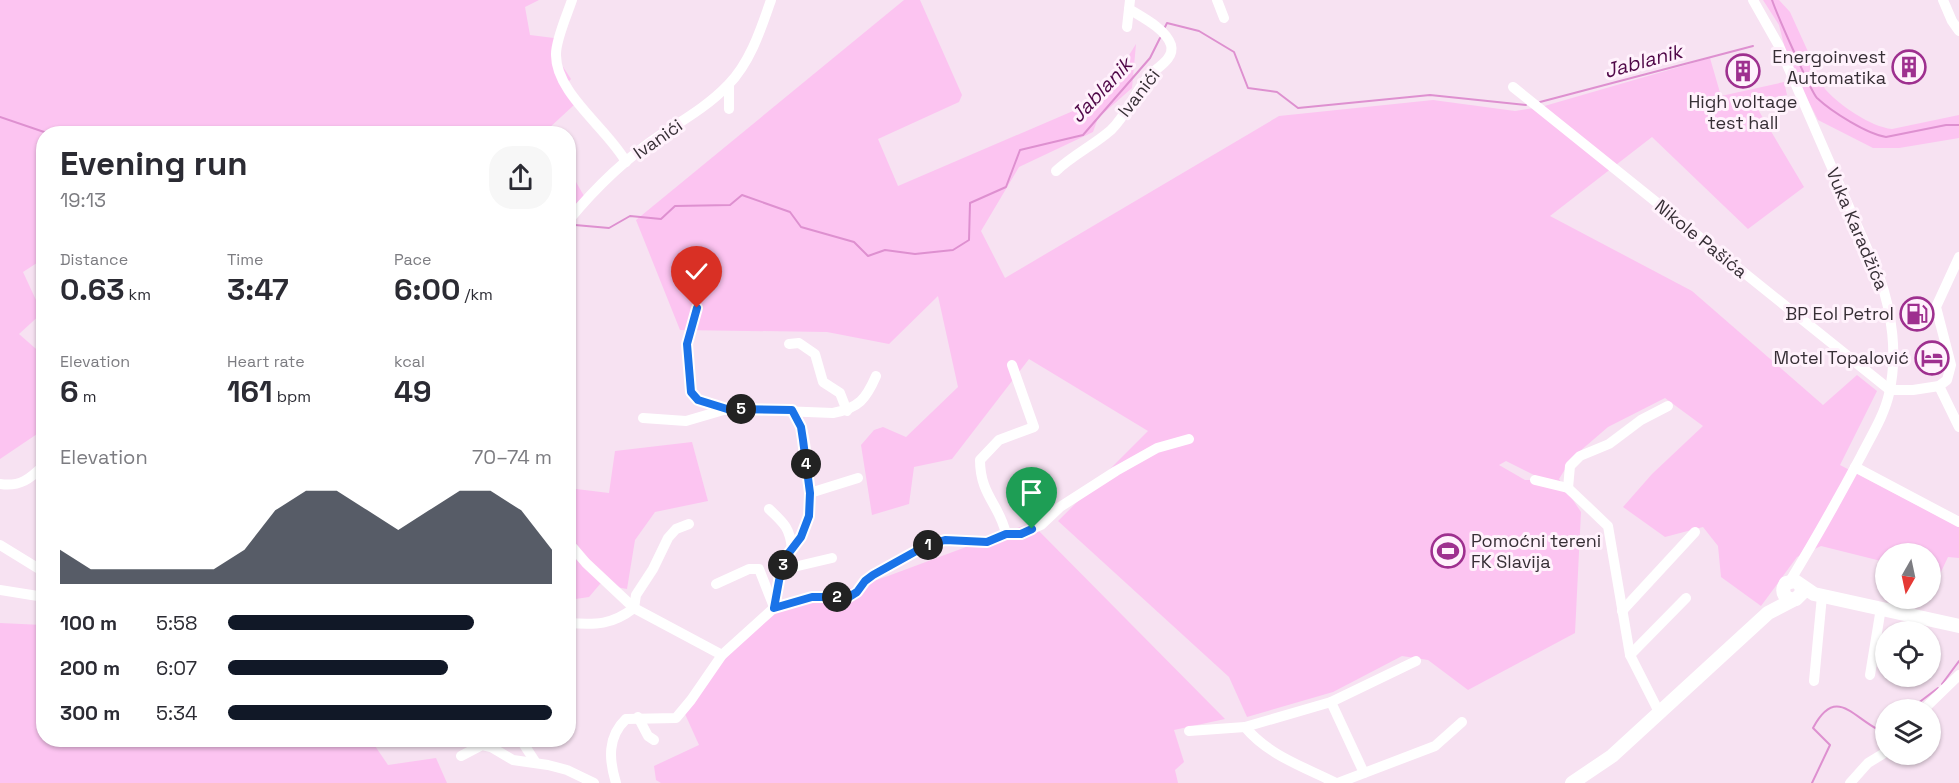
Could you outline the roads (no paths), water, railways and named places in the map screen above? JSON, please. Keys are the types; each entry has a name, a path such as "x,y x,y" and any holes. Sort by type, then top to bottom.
{"main road":[{"path":"1572,783 1612,756 1794,589 1875,607"},
{"path":"1885,609 1959,626"}],"street":[{"name":"Ivanići","path":"572,0 556,52 560,76 587,113 618,147 626,162"},
{"name":"Ivanići","path":"576,211 589,196 626,162 662,134 690,117 729,85 754,46 771,0"},
{"path":"1217,0 1224,18"},
{"name":"Vuka Karadžića","path":"1753,0 1779,46 1883,286 1892,338 1893,369 1890,390 1882,416 1804,557 1794,589"},
{"path":"1943,0 1959,31"},
{"name":"Ivanići","path":"1056,171 1070,158 1112,129 1148,76 1172,50 1164,34 1130,4"},
{"path":"1127,27 1130,4"},
{"path":"729,85 729,109"},
{"name":"Nikole Pašića","path":"1513,87 1890,390"},
{"path":"1890,390 1913,390 1939,386 1947,380 1951,365 1936,307 1959,257"},
{"path":"697,308 687,344 691,392 698,400 727,409 833,413 847,411 867,397 876,376"},
{"path":"789,344 799,343 815,354 823,382 840,393 847,411"},
{"path":"1006,534 984,488 980,473 980,460 999,440 1034,427 1012,365"},
{"path":"1939,386 1959,427"},
{"path":"1568,488 1570,466 1580,456 1610,444 1641,420 1668,406"},
{"path":"643,418 686,421 727,409"},
{"path":"774,608 781,570 801,537 809,516 810,493 801,427 792,410"},
{"path":"616,783 610,757 612,739 618,726 626,719 638,717 676,718 722,655 774,608 812,597 849,597 873,575 927,545 945,540 987,542 1006,534 1021,534 1041,525 1060,507 1104,481 1116,471 1157,448 1189,439"},
{"path":"1855,467 1959,522"},
{"path":"0,484 24,483 36,472"},
{"path":"810,493 858,478"},
{"path":"1535,480 1568,488 1608,526 1630,655 1659,712"},
{"path":"769,509 787,527 792,549"},
{"path":"576,623 597,624 621,618 634,608 636,595 653,569 668,538 676,529 689,524"},
{"path":"1622,611 1695,532"},
{"path":"0,545 36,567"},
{"path":"576,551 634,608 722,655"},
{"path":"781,570 832,558"},
{"path":"716,584 749,570 759,569 774,608"},
{"path":"0,590 36,596"},
{"path":"1814,681 1818,595"},
{"path":"1630,655 1686,598"},
{"path":"1870,675 1881,609"},
{"path":"1189,731 1245,727 1331,702 1416,661"},
{"path":"1934,699 1959,675"},
{"path":"1331,702 1364,773"},
{"path":"638,717 648,736 654,740"},
{"path":"1245,727 1256,740 1272,752 1337,783 1435,746 1462,722"},
{"path":"462,756 478,747"},
{"path":"491,747 513,760 567,770 594,783"},
{"path":"526,747 536,763"},
{"path":"1850,783 1868,763 1875,759"}],"waterway":[{"path":"1772,0 1814,93 1823,104 1840,116 1869,132 1886,137 1946,125 1959,125"},
{"name":"Jablanik","path":"1165,27 1167,23 1199,31 1234,52 1248,88 1277,92 1298,108 1430,95 1526,105"},
{"name":"Jablanik","path":"576,225 609,228 630,216 661,219 675,206 730,205 742,195 790,212 801,227 854,242 868,256 885,250 915,254 953,250 969,240 970,203 1006,187 1020,150 1083,135 1150,58 1160,38"},
{"name":"Jablanik","path":"1540,102 1753,46"},
{"name":"Jablanik","path":"0,117 36,129"},
{"path":"1942,684 1959,661"},
{"path":"1924,699 1938,688"},
{"path":"1812,783 1830,745 1813,728 1821,716 1829,709 1844,708 1875,728"}],"place":[{"name":"Energoinvest Automatika","path":"1909,67"},
{"name":"High voltage test hall","path":"1743,71"},
{"name":"BP Eol Petrol","path":"1917,314"},
{"name":"Motel Topalović","path":"1932,358"},
{"name":"Pomoćni tereni FK Slavija","path":"1448,551"}]}
